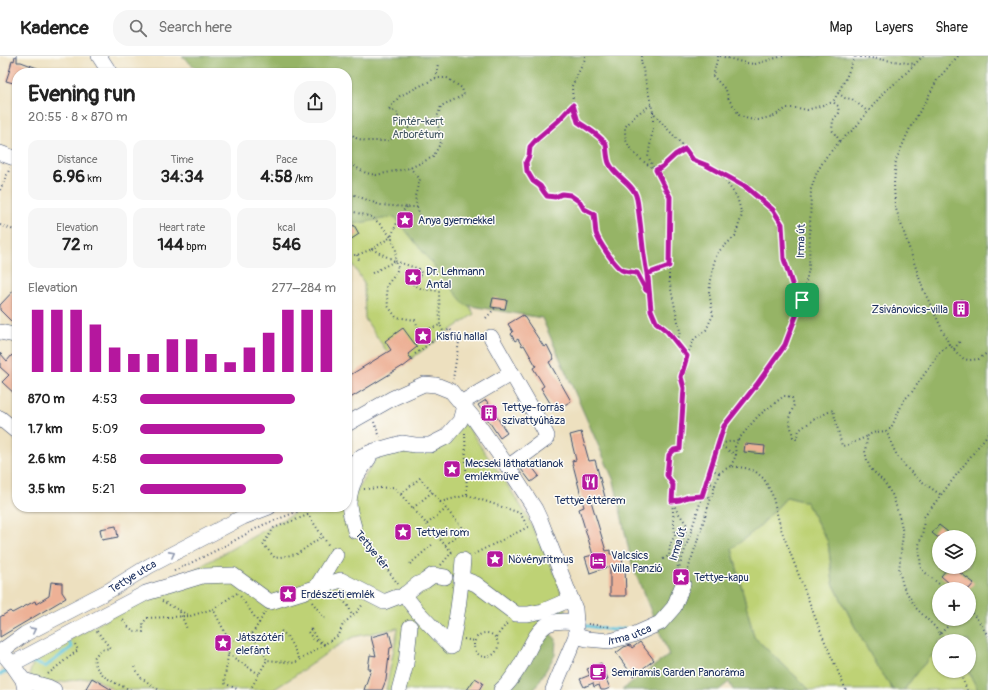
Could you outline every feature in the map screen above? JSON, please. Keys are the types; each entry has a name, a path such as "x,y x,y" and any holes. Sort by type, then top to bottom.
{"street":[{"path":"99,56 107,68"},
{"path":"0,153 12,157"},
{"path":"0,332 12,335"},
{"path":"491,338 547,436 546,439 508,466"},
{"path":"352,464 362,456 402,443 430,445 446,437 462,410 512,373"},
{"path":"352,421 393,398 424,384 436,385 451,391 462,410 475,420 508,466 535,509 575,609 574,626 566,661 553,690"},
{"path":"0,418 12,428"},
{"name":"Tettye tér","path":"352,483 357,473 379,450"},
{"name":"Tettye utca","path":"1,652 25,634 110,590 156,563 243,517 256,512"},
{"name":"Tettye tér","path":"351,512 355,531"},
{"path":"313,589 336,555"},
{"path":"402,595 451,647 463,560"},
{"path":"21,676 91,622 145,594 202,576 233,575 270,602 341,580 384,602 402,595 433,575 445,577"},
{"path":"461,578 476,584 516,614 528,614 543,611 571,599"},
{"name":"Irma utca","path":"501,690 506,686 520,666 538,634 548,624 560,621 574,626 587,639 610,641 632,635 660,623 674,607 679,578"},
{"path":"399,690 406,664 410,627"},
{"path":"438,633 446,656"},
{"path":"1,652 21,676 48,686 54,690"}],"path":[{"path":"584,56 585,59 572,86 573,105 578,122 593,132 605,143 610,164 621,178 632,187 636,195 651,310 656,322 667,331 687,356"},
{"path":"642,56 641,61 653,112 653,128 648,157 670,197 669,280 680,331 677,343"},
{"path":"783,56 755,64 719,56 712,76 726,90 729,100 738,115 748,119 758,120 774,116 787,108 807,110 833,102 846,78 855,56 915,64"},
{"name":"Irma út","path":"679,578 702,496 724,426 758,383 785,345 802,300 809,268 811,189 816,172 826,157 840,141 854,129 885,91 898,81 923,56"},
{"path":"958,56 937,80 910,128 896,160 894,184 895,206 923,289 949,344 964,359 969,360 979,358 988,352"},
{"path":"436,78 438,63"},
{"path":"352,134 356,138 366,141 387,141 402,133 415,123 413,119 398,120 398,113 388,110 400,96 436,78 447,78 462,88 464,95 441,106 438,115 441,142 433,157 410,168 376,175 366,173 352,165"},
{"path":"838,93 845,98 852,99 867,112"},
{"path":"833,102 838,106 839,113 833,120 832,130 840,141"},
{"path":"573,105 530,147 529,156 526,162 527,171 533,181 540,186 547,196 555,197 562,194 570,195 580,202 584,209 594,214 596,233 607,254 622,270 637,273 646,290 649,292"},
{"path":"651,105 638,114 624,127 626,140 632,150 643,162 656,170"},
{"path":"653,112 678,140 693,160 706,165 746,187 773,210 782,224 784,259 793,287 802,300"},
{"path":"656,170 685,149"},
{"path":"0,190 12,163"},
{"path":"410,168 420,179 415,196 421,218"},
{"path":"663,559 669,556 670,545 675,535 672,501 673,485 667,475 669,455 674,450 680,449 684,388 681,377 694,339 706,330 713,315 709,292 714,262 718,252 735,236 742,215 737,197 719,172"},
{"path":"352,194 380,205 407,207 417,206"},
{"path":"352,255 357,255 372,249 392,238 401,213 407,207"},
{"path":"352,211 372,217 392,238 396,249 395,261 398,268 395,275 386,286 388,306 396,317 415,320 420,332 440,325"},
{"path":"0,226 12,230"},
{"path":"372,249 395,261 419,269 422,274 413,284 422,289 439,291 440,325 444,332"},
{"path":"357,255 359,260"},
{"path":"372,274 395,261"},
{"path":"647,274 669,266"},
{"path":"486,318 496,307"},
{"path":"415,354 450,329 459,342 451,391"},
{"path":"954,349 961,340"},
{"path":"711,469 719,473 730,466 736,455 735,447 738,440 758,416 784,396 792,398 794,405 789,418 793,437 796,439 799,430 816,418 833,410 842,446 848,445 876,432 891,428 904,400 912,392 939,353 949,344"},
{"path":"462,410 466,440 467,496"},
{"path":"370,412 379,450"},
{"path":"886,430 897,455 912,474 941,495"},
{"path":"937,582 921,569 919,546 923,531 924,517 988,434"},
{"path":"868,436 865,451 870,468 884,482 893,496 901,523 903,534 899,570 903,586 916,608 940,634 948,626"},
{"path":"718,444 738,440"},
{"path":"718,444 736,455"},
{"path":"730,466 755,471 764,479 772,494 781,529 822,635 846,690"},
{"name":"Irma út","path":"679,578 719,473"},
{"path":"401,494 420,478 464,530 445,545"},
{"path":"707,482 715,485"},
{"path":"352,490 394,487 445,545 463,560 528,527 520,513 467,496 440,502"},
{"path":"413,508 432,492"},
{"path":"672,501 688,497 711,497"},
{"path":"672,501 687,525 677,570 679,578"},
{"path":"427,524 446,509"},
{"path":"170,573 263,525 294,512"},
{"path":"308,515 274,528 263,544 275,558 297,554 322,536"},
{"name":"Tettye tér","path":"355,531 392,575"},
{"path":"410,564 434,543"},
{"path":"335,582 338,592 349,607 352,616"},
{"path":"313,589 310,601 326,620"},
{"path":"109,613 111,616 120,615 130,629 143,632 143,623 148,618 190,616 213,609 237,592 259,623 252,634 230,642"},
{"path":"145,594 147,596 154,596 190,616"},
{"path":"267,660 295,663 300,660 339,635 343,624 357,612 370,595"},
{"path":"213,609 230,642 224,683 239,690"},
{"path":"180,611 187,630"},
{"path":"496,637 516,614"},
{"path":"976,618 988,636"},
{"path":"91,622 110,648 100,650 94,658 96,667 105,677 131,690"},
{"path":"574,626 617,626"},
{"path":"311,629 316,638 324,644 314,640 308,632 311,629"},
{"path":"281,631 287,636 300,660"},
{"path":"488,633 496,637 499,645 493,656 484,658 477,653 474,645 476,637 480,634 488,633"},
{"path":"252,634 267,660"},
{"path":"21,676 78,650"},
{"path":"228,654 259,674"},
{"path":"250,690 267,660"},
{"path":"135,667 140,677 158,690"},
{"path":"962,678 967,690"}],"green space":[{"name":"Pintér-kert Arborétum","path":"182,56 988,56 988,690 978,690 972,678 976,678 976,634 932,634 932,656 917,672 904,690 893,690 879,670 833,583 828,542 806,502 787,497 760,526 732,549 754,637 810,690 733,690 729,682 719,690 622,690 669,655 632,565 614,481 542,318 465,305 395,217 352,224 352,68 195,68"},
{"path":"349,56 430,237 474,314 398,368 365,319 364,283 352,264 352,68 336,68"},
{"path":"465,422 526,514 557,578 568,618 539,626 514,667 494,690 386,690 398,628 353,637 334,648 273,690 113,690 93,677 55,683 27,682 34,660 296,512 352,512 352,499 376,458 399,448 434,453 450,439"},
{"path":"787,497 806,502 828,542 833,583 879,670 893,690 810,690 754,637 732,548 760,526"},
{"path":"546,630 556,639 555,655 534,690 505,690"},
{"path":"932,656 932,678 972,678 978,690 904,690 917,672"}],"building":[{"path":"15,56 17,56 17,62 37,68 12,68 12,83 6,81 12,60 14,61"},
{"path":"354,225 359,234 352,239 352,226"},
{"path":"12,292 12,322 0,310 0,305"},
{"path":"493,298 507,300 505,309 491,307"},
{"name":"Zsivánovics-villa","path":"962,299 969,308 958,315 952,306"},
{"path":"523,315 544,347 547,345 554,359 549,362 571,401 555,411 541,388 544,386 533,368 536,366 524,345 522,346 518,339 515,341 511,334 513,332 508,324"},
{"path":"403,328 417,347 408,354 412,360 403,367 352,397 352,374 391,350 385,341"},
{"path":"0,353 7,361 12,355 12,391 2,382 9,375 0,367"},
{"path":"486,400 507,433 500,438 478,405"},
{"path":"581,432 589,461 595,460 605,497 591,501 606,551 610,550 610,554 622,554 623,566 625,566 626,596 610,596 610,566 590,573 585,557 593,555 579,509 584,507 572,461 576,460 570,435"},
{"path":"745,444 765,446 764,454 744,452"},
{"path":"529,463 539,476 531,482 521,469"},
{"path":"939,525 945,530 935,530"},
{"path":"116,526 118,537 102,540 100,529"},
{"path":"943,574 962,574 973,582 948,582 941,576"},
{"path":"51,582 62,583 62,592 66,598 0,637 0,617 10,611 12,613 35,601 36,604 49,596"},
{"path":"389,632 393,647 390,648 386,680 382,690 364,690 371,669 368,669 370,655 376,656 371,637"},
{"path":"640,642 654,660 633,676 616,653 624,647 630,645 632,648"},
{"path":"601,663 610,688 601,690 599,685 594,687 593,683 584,687 580,679 590,675 587,669"},
{"path":"92,678 112,690 85,690"},
{"path":"475,678 483,683 479,690 467,690"}],"waterway":[{"path":"581,625 612,630 624,628"},
{"path":"26,665 33,662 45,667 72,647 67,639"},
{"path":"0,674 12,670"}],"place":[{"name":"Anya gyermekkel","path":"405,220"},
{"name":"Dr. Lehmann Antal","path":"413,277"},
{"name":"Zsivánovics-villa","path":"961,309"},
{"name":"Kisfiú hallal","path":"423,336"},
{"name":"Tettye-forrás szivattyúháza","path":"489,413"},
{"name":"Mecseki láthatatlanok emlékműve","path":"452,469"},
{"name":"Tettye étterem","path":"590,482"},
{"name":"Tettyei rom","path":"403,532"},
{"name":"Növényritmus","path":"495,559"},
{"name":"Valcsics Villa Panzió","path":"598,561"},
{"name":"Tettye-kapu","path":"681,577"},
{"name":"Erdészeti emlék","path":"288,594"},
{"name":"Játszótéri elefánt","path":"223,643"},
{"name":"Semiramis Garden Panoráma","path":"598,672"}],"route":[{"path":"802,300 785,345 758,383 724,426 702,496 688,497 672,501 673,485 667,475 669,455 674,450 680,449 684,388 681,377 687,356 667,331 656,322 651,310 648,278 647,274 645,262 636,195 632,187 621,178 610,164 605,143 593,132 578,122 573,105 530,147 529,156 526,162 527,171 533,181 540,186 547,196 555,197 562,194 570,195 580,202 584,209 594,214 596,233 607,254 622,270 637,273 646,290 649,292 647,274 669,266 670,197 656,170 685,149 693,160 706,165 746,187 773,210 782,224 784,259 793,287 802,300"}]}
